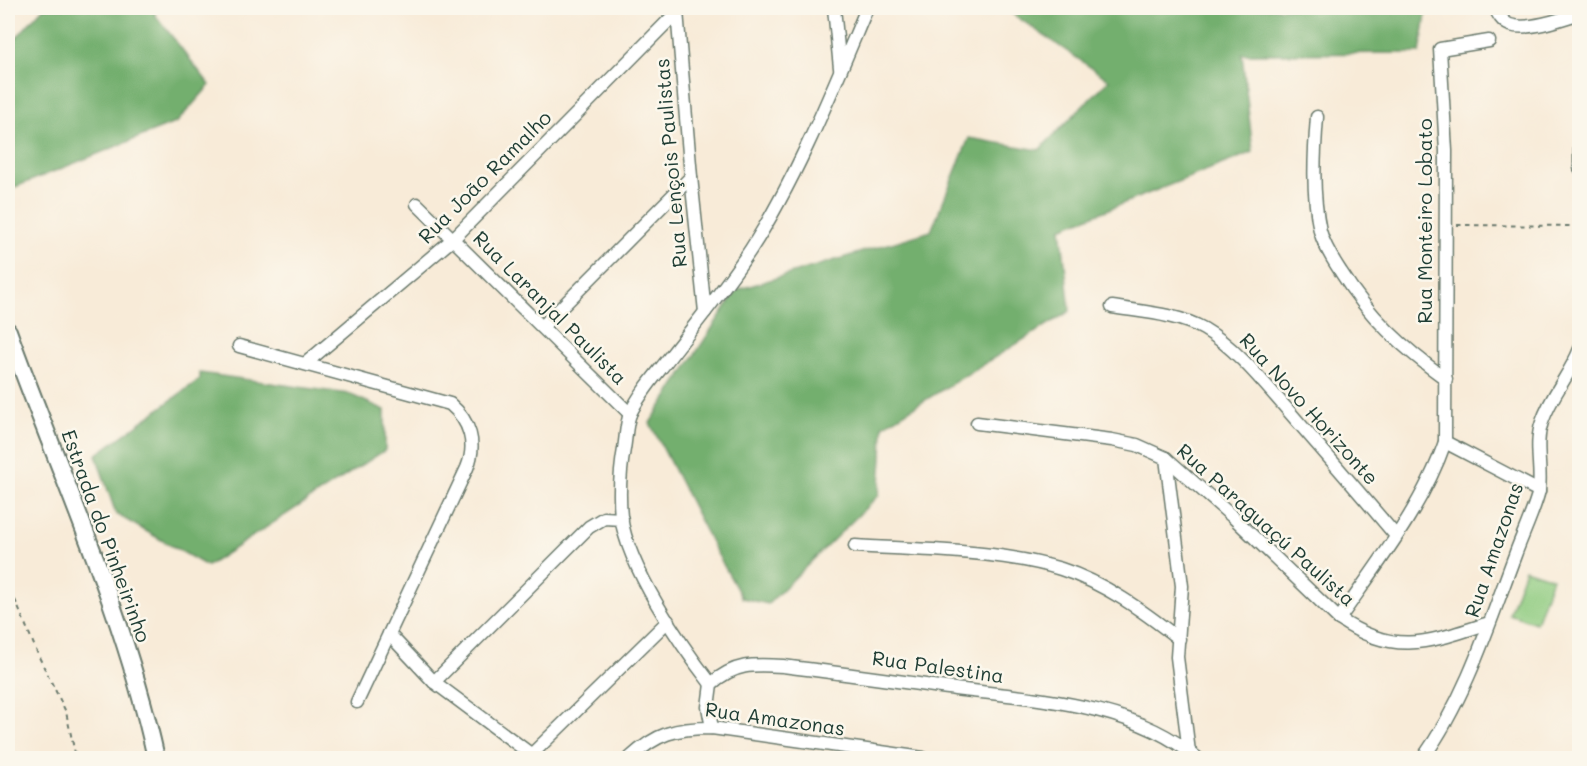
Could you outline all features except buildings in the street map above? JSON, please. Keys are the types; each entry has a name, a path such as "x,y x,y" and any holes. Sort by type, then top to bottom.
{"main road":[{"name":"Estrada do Pinheirinho","path":"8,331 89,541 147,715 156,759"}],"street":[{"path":"834,8 841,70"},
{"path":"712,728 708,707 711,684 668,621 628,542 622,519 620,495 630,414 644,392 738,269 771,215 841,70 867,8"},
{"path":"1495,8 1504,22 1511,25 1533,25 1580,14"},
{"name":"Rua Lençois Paulistas","path":"679,9 691,177 705,312"},
{"name":"Rua João Ramalho","path":"306,363 453,239 679,9"},
{"name":"Rua Monteiro Lobato","path":"1445,442 1446,151 1440,49 1489,41"},
{"path":"1580,110 1580,168"},
{"path":"1317,117 1314,180 1317,209 1321,234 1332,258 1372,316 1397,341 1446,380"},
{"path":"542,327 691,177"},
{"name":"Rua Laranjal Paulista","path":"417,204 630,414"},
{"name":"Rua Novo Horizonte","path":"1112,307 1184,321 1204,329 1221,342 1270,391 1396,536"},
{"path":"239,346 450,404 463,417 471,434 472,451 468,468 357,702"},
{"name":"Rua Amazonas","path":"1423,759 1454,708 1489,622 1539,491 1538,445 1541,424 1549,404 1579,351"},
{"name":"Rua Paraguaçú Paulista","path":"977,423 1112,440 1137,445 1166,458 1234,518 1339,619 1355,630 1377,639 1401,643 1430,640 1489,622"},
{"path":"1339,619 1396,536 1435,468 1445,442 1539,491"},
{"path":"1166,458 1182,586 1179,674 1193,755"},
{"path":"434,682 589,527 604,518 622,519"},
{"path":"855,546 1000,556 1033,561 1062,569 1118,596 1179,639"},
{"path":"389,634 434,682 530,757 668,621"},
{"name":"Rua Palestina","path":"711,684 729,670 758,664 1002,695 1104,712 1126,718 1164,735 1193,755"},
{"name":"Rua Amazonas","path":"630,759 654,738 668,732 689,728 712,728 864,755 923,759"}],"path":[{"path":"1445,225 1580,226"},
{"path":"8,584 39,657 66,712 76,759"}],"green space":[{"path":"43,8 153,8 156,16 210,85 177,122 8,190 8,47"},
{"path":"1004,8 1427,8 1420,53 1242,54 1253,152 1061,228 1070,311 883,426 879,495 768,604 742,598 650,423 737,290 931,231 969,138 1039,150 1109,80"},
{"path":"200,373 349,394 385,410 385,450 207,566 116,514 96,455 200,379"},
{"path":"1525,569 1552,578 1536,623 1509,614"}]}
